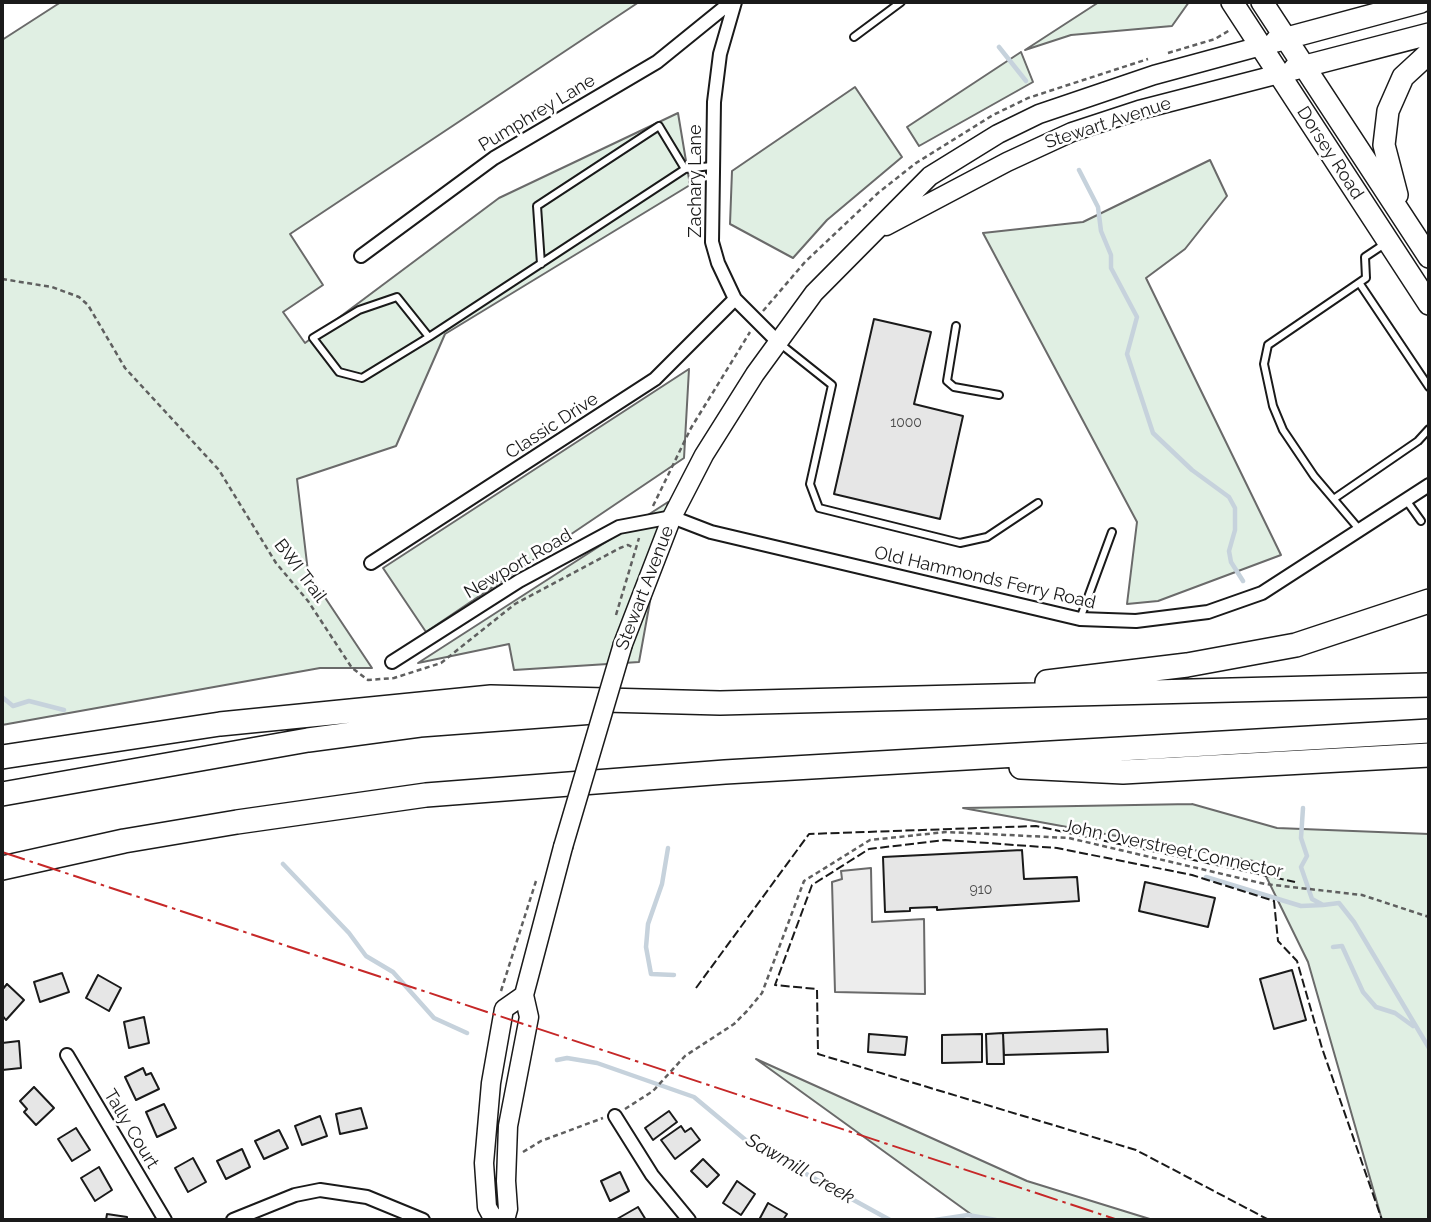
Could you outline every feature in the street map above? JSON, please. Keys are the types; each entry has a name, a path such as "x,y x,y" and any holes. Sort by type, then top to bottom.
{"highway":[{"path":"900,699 1188,665 1249,654 1343,632 1429,601"},
{"path":"2,757 220,724 491,697 720,703 1429,685"},
{"path":"2,794 225,752 382,730 720,703"},
{"path":"2,868 124,841 426,795 899,762 1429,731"},
{"path":"899,762 1124,772 1429,755"}],"main road":[{"name":"Dorsey Road","path":"1232,2 1429,304"},
{"name":"Dorsey Road","path":"1262,2 1429,257"},
{"path":"1261,46 1421,2"},
{"path":"1279,74 1429,34"},
{"path":"1405,221 1388,166 1385,126 1394,93 1403,77 1429,53"}],"street":[{"name":"Zachary Lane","path":"733,2 720,54 712,166 712,242 718,263 735,299 777,341"},
{"name":"Pumphrey Lane","path":"361,256 494,158 657,62 733,2"},
{"name":"Stewart Avenue","path":"505,1220 508,1209 508,1126 529,1017 524,995 563,847 623,644 671,517 716,435 777,341 814,293 930,176 1017,124 1096,93 1261,46"},
{"name":"Stewart Avenue","path":"872,233 1029,151 1072,132 1139,110 1279,74"},
{"name":"Classic Drive","path":"371,564 655,379 735,299"},
{"name":"Old Hammonds Ferry Road","path":"671,517 711,532 1080,619 1136,621 1208,612 1262,593 1429,485"},
{"name":"Newport Road","path":"392,662 519,581 619,527 671,517"},
{"name":"Stewart Avenue","path":"494,1220 487,1207 484,1163 491,1083 504,1009 524,995"},
{"name":"Tally Court","path":"67,1055 165,1220"},
{"path":"615,1116 652,1175 689,1220"},
{"path":"233,1220 295,1195 320,1190 367,1196 423,1220"}],"lane":[{"path":"854,37 901,2"},
{"path":"541,264 537,206 659,126 685,169"},
{"path":"429,337 397,297 359,310 313,338 340,372 362,378 429,337 685,169 712,166"},
{"path":"1359,529 1314,476 1283,430 1273,407 1264,364 1268,345 1360,284 1366,278 1365,257 1388,242"},
{"path":"1360,284 1429,387"},
{"path":"956,326 947,381 954,387 999,395"},
{"path":"777,341 832,385 810,484 819,508 960,543 987,537 1038,503"},
{"path":"1335,498 1418,441 1429,429"},
{"path":"1406,500 1421,521"},
{"path":"1080,619 1112,532"}],"path":[{"name":"BWI Trail","path":"2,279 52,287 79,297 88,304 125,368 219,470 276,563 307,601 352,668 368,680 394,678 441,663 515,604 628,545 634,548 614,621"},
{"name":"John Overstreet Connector","path":"522,1153 541,1140 588,1121 615,1116 653,1091 685,1056 734,1024 762,993 804,881 817,870 870,840 946,832 1048,836 1265,884 1362,895 1429,917"}],"green space":[{"path":"61,2 639,2 290,234 323,285 283,312 305,343 499,198 678,113 690,185 445,334 396,446 297,479 308,572 372,668 320,668 2,725 2,40"},
{"path":"1099,2 1189,2 1172,26 1071,35 1025,50"},
{"path":"1021,52 1033,82 919,146 907,127"},
{"path":"855,87 902,157 827,220 793,258 730,224 732,171"},
{"path":"1210,160 1227,196 1185,249 1146,278 1281,555 1158,601 1127,604 1137,522 983,233 1083,222"},
{"path":"689,369 684,458 426,632 383,568"},
{"path":"668,502 639,662 514,670 509,644 418,663"},
{"path":"1192,804 1277,828 1429,834 1429,1220 1382,1220 1308,962 1259,862 963,808"},
{"path":"756,1059 1027,1181 1153,1220 979,1220"}],"shaded area":[{"path":"871,868 872,922 924,919 925,994 835,992 832,882 842,879 841,871"}],"building":[{"path":"874,319 931,332 914,404 963,416 940,519 834,494"},
{"path":"1022,850 1024,879 1077,877 1079,901 937,910 937,907 910,908 910,911 885,912 883,857"},
{"path":"1145,882 1215,898 1208,927 1139,911"},
{"path":"1292,970 1306,1020 1274,1029 1260,979"},
{"path":"62,973 69,992 40,1002 34,982"},
{"path":"98,975 121,988 109,1011 86,998"},
{"path":"7,984 24,1000 6,1020 2,1015 2,990"},
{"path":"144,1017 149,1043 129,1048 124,1022"},
{"path":"1107,1029 1108,1052 1004,1055 1003,1033"},
{"path":"1003,1033 1004,1064 987,1064 986,1034"},
{"path":"869,1034 907,1037 905,1055 868,1052"},
{"path":"982,1034 982,1062 942,1063 942,1035"},
{"path":"19,1041 21,1068 2,1070 2,1043"},
{"path":"143,1068 146,1075 151,1073 159,1089 136,1100 125,1077"},
{"path":"34,1087 54,1108 36,1125 24,1112 27,1109 20,1101"},
{"path":"164,1104 176,1128 157,1137 146,1112"},
{"path":"361,1108 367,1128 340,1134 336,1114"},
{"path":"669,1111 677,1122 653,1140 645,1128"},
{"path":"320,1116 327,1136 302,1145 295,1126"},
{"path":"681,1126 685,1132 691,1128 700,1140 675,1159 661,1140"},
{"path":"76,1128 90,1150 72,1161 58,1139"},
{"path":"279,1130 288,1148 264,1159 255,1141"},
{"path":"242,1149 250,1167 226,1179 217,1161"},
{"path":"193,1158 206,1182 188,1192 175,1168"},
{"path":"703,1159 719,1175 707,1187 691,1171"},
{"path":"99,1167 112,1190 95,1201 81,1178"},
{"path":"620,1172 629,1191 610,1201 601,1181"},
{"path":"737,1181 755,1194 741,1215 723,1203"},
{"path":"768,1203 787,1214 783,1220 759,1220"},
{"path":"638,1207 646,1220 617,1219"},
{"path":"107,1214 127,1217 127,1220 106,1220"}],"waterway":[{"path":"999,47 1026,81"},
{"path":"1079,170 1098,207 1101,231 1111,255 1111,268 1137,317 1127,354 1153,433 1192,470 1229,497 1235,508 1235,530 1229,551 1231,562 1243,581"},
{"name":"Sawmill Creek","path":"2,697 13,706 29,701 64,710"},
{"path":"1303,808 1301,838 1307,856 1301,867 1312,899 1323,905 1339,903 1354,922 1429,1048"},
{"path":"668,848 662,884 648,924 646,947 651,974 674,975"},
{"name":"Sawmill Creek","path":"283,864 349,933 366,956 393,972 434,1018 467,1033"},
{"path":"1206,877 1301,906 1323,905"},
{"path":"1333,947 1342,946 1363,992 1376,1007 1395,1013 1413,1026"},
{"name":"Sawmill Creek","path":"557,1060 567,1058 597,1063 694,1097 748,1142 890,1220"},
{"name":"Sawmill Creek","path":"935,1220 968,1215 996,1220"}],"fence":[{"path":"696,988 809,834 1036,826 1295,882"},
{"path":"1269,1220 1136,1150 818,1054 817,989 775,985 812,885 869,849 945,840 1057,848 1192,875 1274,901 1278,941 1297,961 1322,1048 1382,1220"}],"power":[{"path":"2,852 1118,1220"}]}
